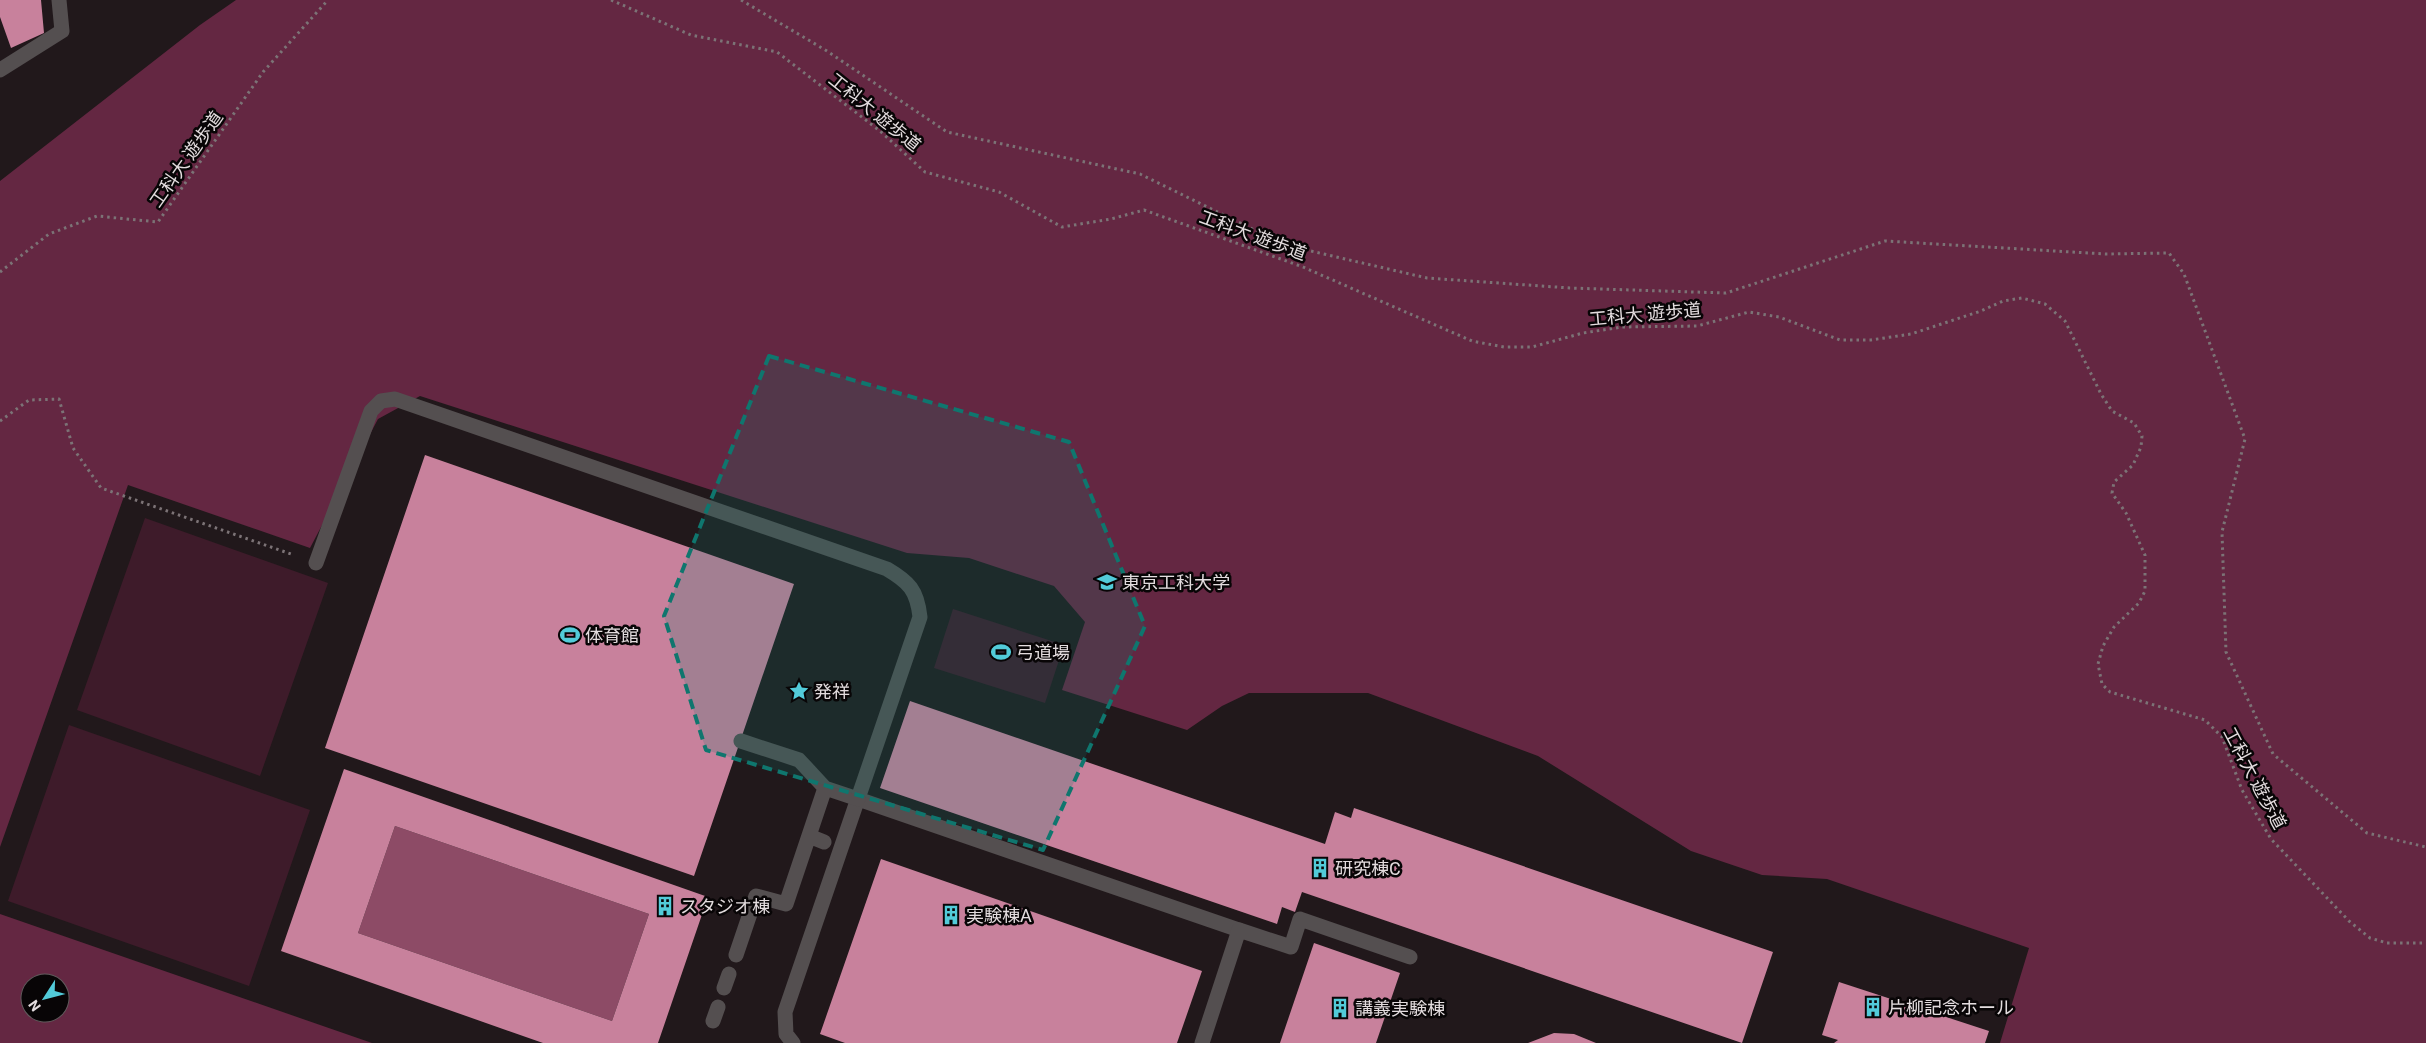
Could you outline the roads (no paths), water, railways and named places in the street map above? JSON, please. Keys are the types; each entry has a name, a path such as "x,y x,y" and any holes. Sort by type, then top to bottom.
{"street":[{"path":"0,70 62,31 59,0"},
{"path":"316,563 371,411 381,401 395,399 887,569 906,580 918,599 920,617 786,1012 786,1034 792,1043"},
{"path":"741,741 799,760 825,788 1291,947 1297,915 1410,957"},
{"path":"736,955 756,896 786,904 825,788"},
{"path":"809,836 824,842"},
{"path":"1202,1043 1239,930"}],"place":[{"name":"東京工科大学","path":"1107,582"},
{"name":"体育館","path":"570,635"},
{"name":"弓道場","path":"1001,652"},
{"name":"発祥","path":"799,691"},
{"name":"研究棟C","path":"1320,868"},
{"name":"スタジオ棟","path":"665,906"},
{"name":"実験棟A","path":"951,915"},
{"name":"片柳記念ホール","path":"1873,1007"},
{"name":"講義実験棟","path":"1340,1008"}]}
